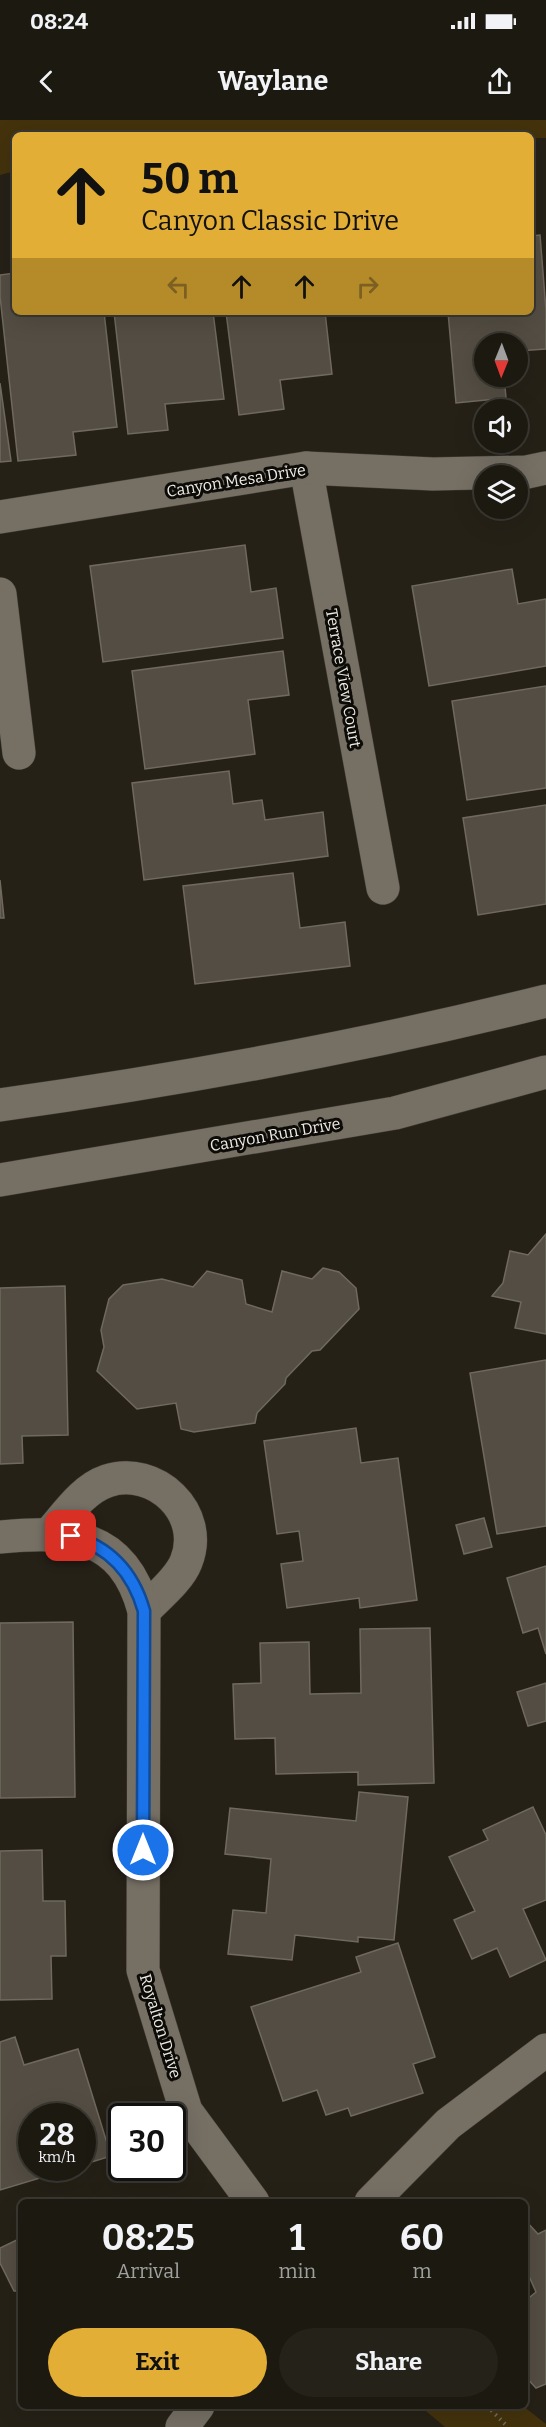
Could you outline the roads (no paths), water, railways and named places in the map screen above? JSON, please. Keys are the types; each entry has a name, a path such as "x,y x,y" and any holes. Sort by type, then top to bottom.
{"street":[{"name":"Canyon Mesa Drive","path":"0,517 306,468 433,474 527,472 546,468"},
{"name":"Terrace View Court","path":"306,468 383,888"},
{"path":"0,594 19,753"},
{"path":"0,1105 239,1068 349,1047 546,1001"},
{"name":"Canyon Run Drive","path":"0,1180 395,1113 546,1072"},
{"path":"50,1533 87,1492 107,1481 129,1478 144,1480 170,1494 186,1519 189,1549 182,1570 144,1611"},
{"name":"Royalton Drive","path":"0,1537 50,1533 82,1539 110,1555 132,1580 144,1611 143,1970 186,2111 252,2199"},
{"path":"374,2199 448,2124 546,2050"},
{"path":"182,2427 196,2409"}]}
